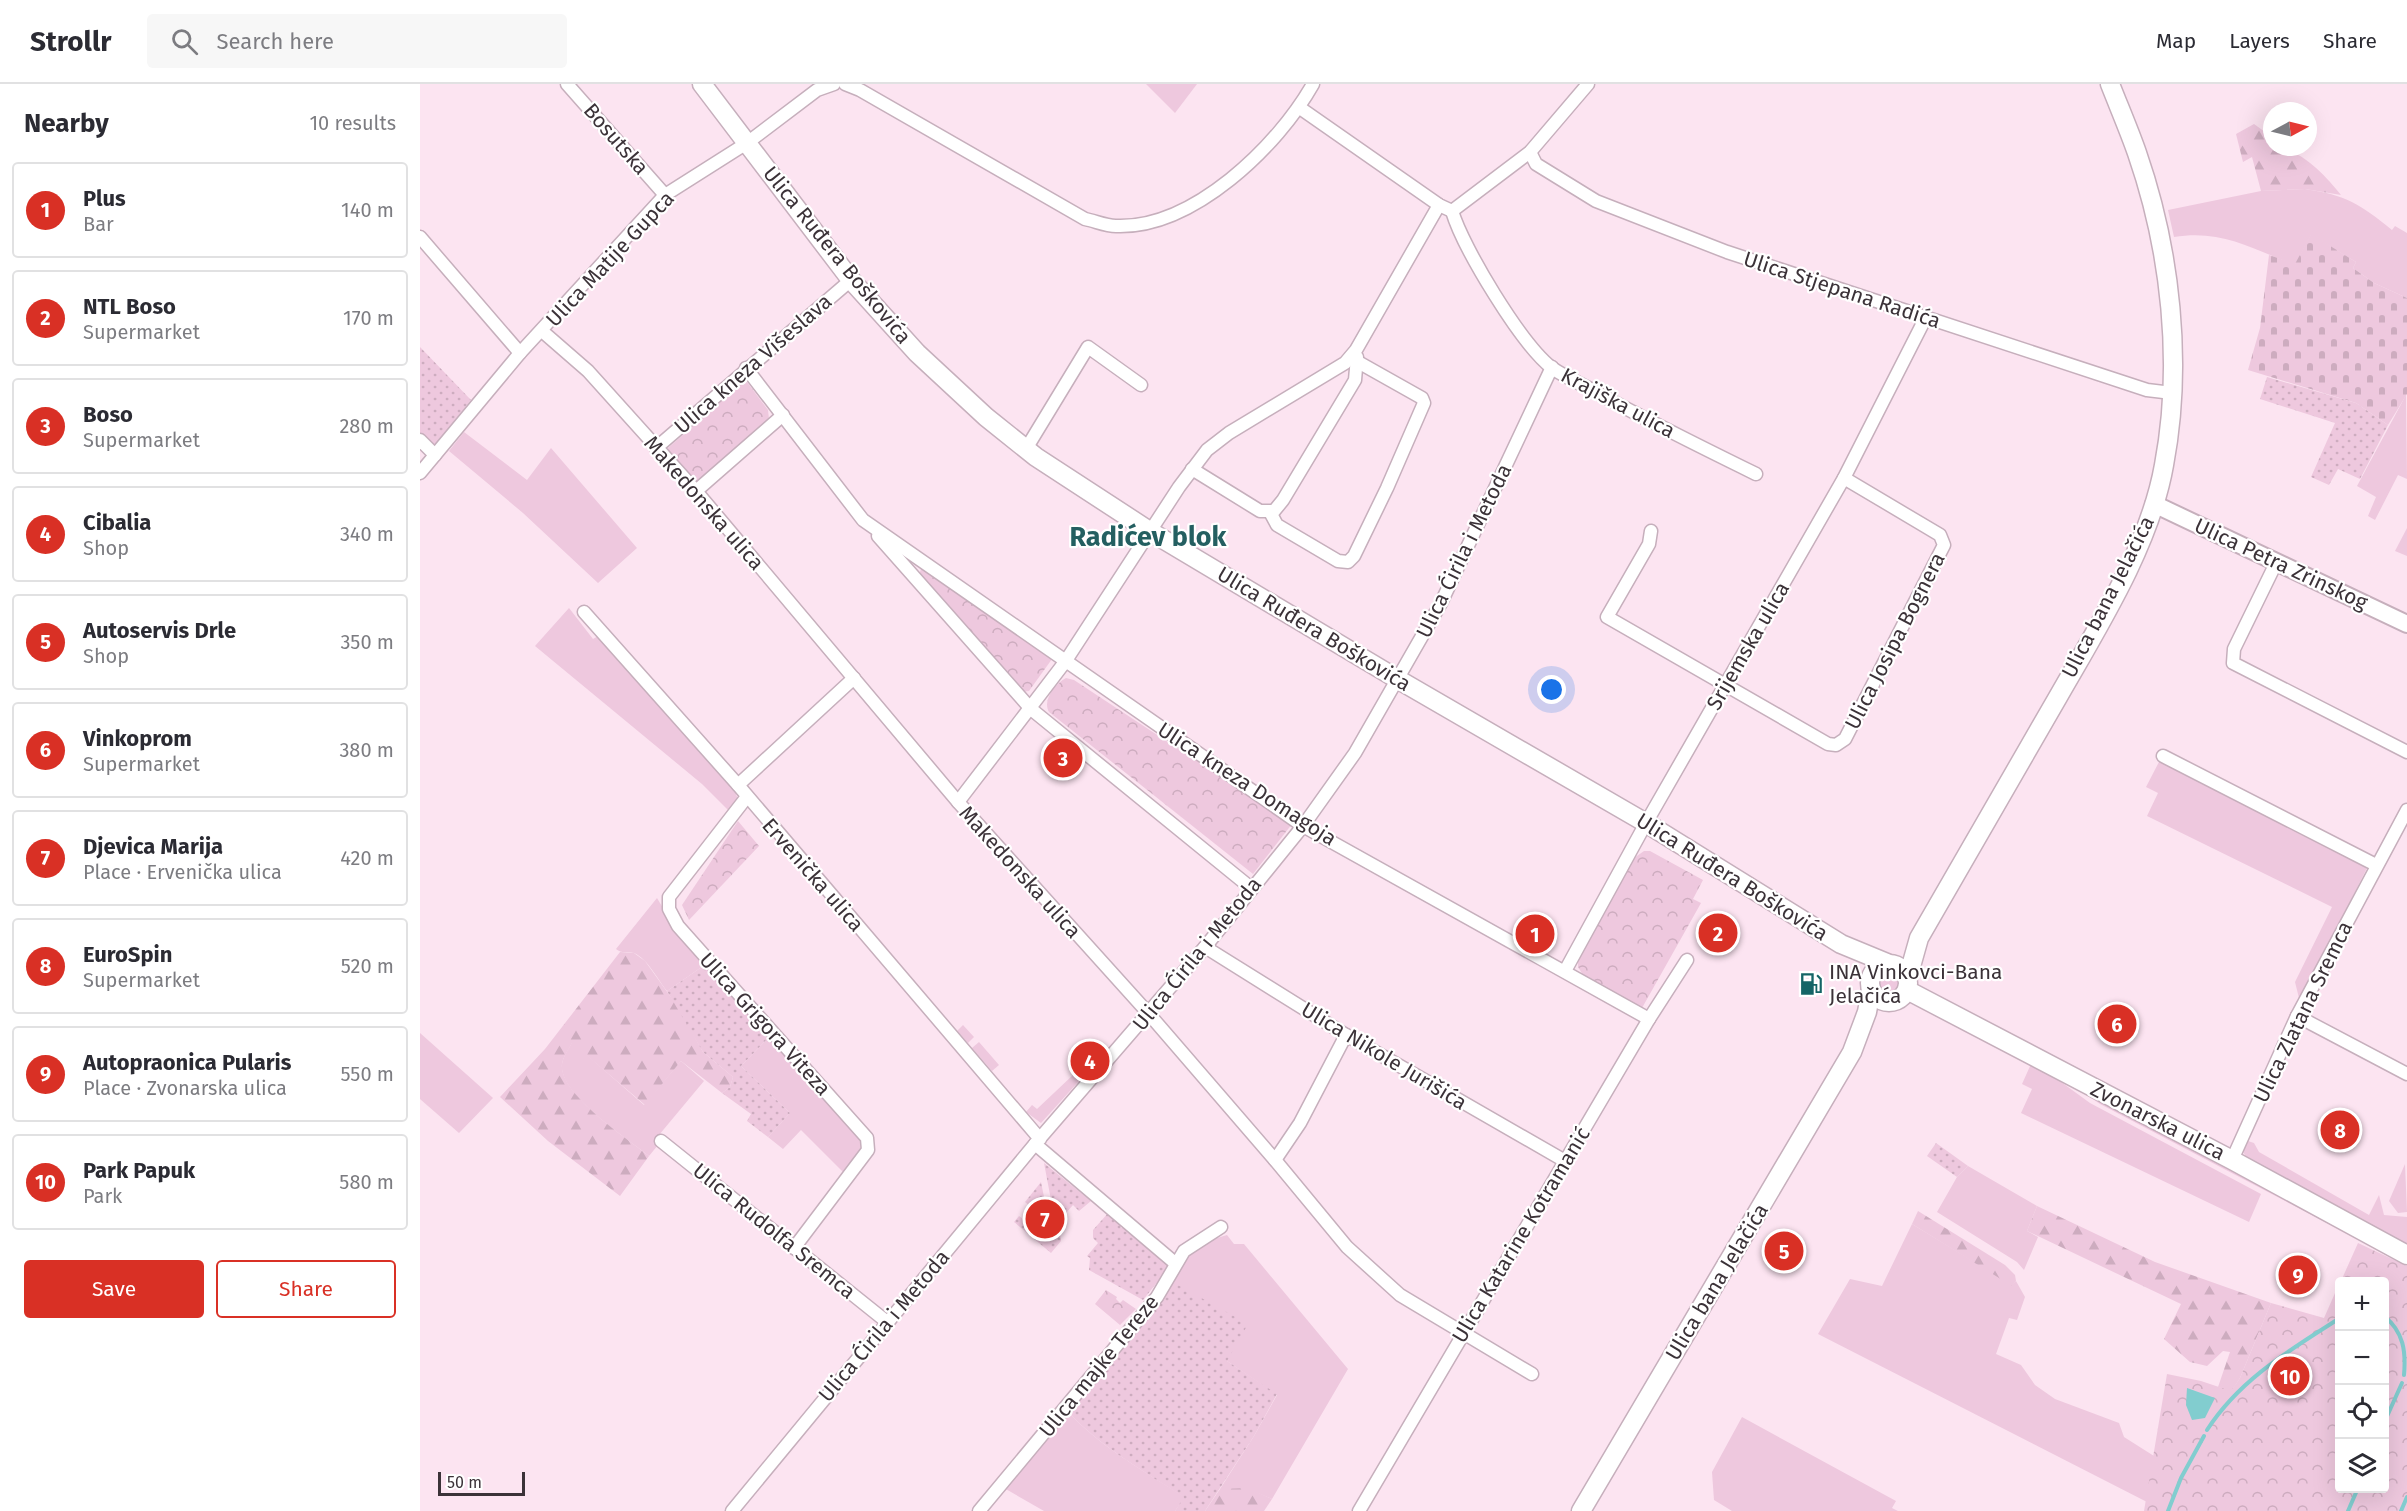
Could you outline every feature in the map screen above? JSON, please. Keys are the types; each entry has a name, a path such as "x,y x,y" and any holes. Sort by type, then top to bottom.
{"main road":[{"name":"Ulica Ruđera Boškovića","path":"702,84 851,280 917,353 986,417 1026,449 1093,496 1151,532 1399,680 1646,823 1841,944 1890,963"},
{"name":"Ulica bana Jelačića","path":"1581,1511 1852,1052 1883,1009 1898,1000 1907,984 1919,938 2092,638 2134,553 2154,504 2164,467 2172,393 2173,347 2160,242 2138,154 2110,84"},
{"name":"Ulica bana Jelačića","path":"1852,1052 1867,1012 1870,987 1876,968 1890,963 1919,938"},
{"name":"Ulica Ruđera Boškovića","path":"1841,944 1870,987"},
{"path":"1890,963 1900,966 1907,984"},
{"name":"Zvonarska ulica","path":"1907,984 2407,1255"},
{"path":"1870,987 1879,1000 1892,1002"}],"street":[{"name":"Bosutska","path":"567,84 664,195"},
{"name":"Ulica Matije Gupca","path":"420,473 520,353 664,195 747,143 818,90 834,84"},
{"path":"845,84 860,90 1085,219 1116,226 1151,222 1181,212 1216,191 1252,158 1300,108 1313,84"},
{"path":"1300,108 1439,205 1452,211 1530,152 1588,84"},
{"name":"Ulica Stjepana Radića","path":"1530,152 1536,164 1596,201 1727,252 2146,390 2172,393"},
{"path":"1192,469 1260,511 1270,512 1278,508 1355,380 1357,356 1439,205"},
{"name":"Krajiška ulica","path":"1452,211 1457,229 1491,287 1518,329 1552,367 1652,423 1756,474"},
{"path":"420,237 520,353"},
{"name":"Ulica kneza Višeslava","path":"656,448 851,280"},
{"name":"Srijemska ulica","path":"1564,971 1844,478 1926,317"},
{"name":"Makedonska ulica","path":"542,331 588,371 696,491 958,802 1149,1014 1347,1247 1400,1294 1532,1374"},
{"path":"1026,449 1088,347 1141,385"},
{"path":"958,802 1065,662 1192,469 1218,440 1357,356"},
{"path":"1270,512 1277,525 1338,561 1348,562 1354,556 1424,403 1422,398 1357,356"},
{"name":"Ulica Ćirila i Metoda","path":"732,1511 887,1322 1205,947 1304,825 1355,753 1399,680 1441,603 1552,367"},
{"name":"Ulica kneza Domagoja","path":"747,368 863,520 1031,709 1251,888"},
{"path":"696,491 783,415"},
{"path":"420,440 435,455"},
{"name":"Ulica Josipa Bognera","path":"1651,531 1649,544 1607,617 1725,686 1828,744 1836,746 1845,739 1944,545 1940,535 1844,478"},
{"name":"Ulica Petra Zrinskog","path":"2154,504 2407,624"},
{"name":"Ulica kneza Domagoja","path":"863,520 1065,662 1304,825 1649,1018"},
{"path":"2277,561 2234,649 2233,663 2407,752"},
{"name":"Ervenička ulica","path":"584,612 738,785 746,798 1038,1142 1175,1263"},
{"path":"738,785 854,678"},
{"path":"2163,756 2376,865"},
{"name":"Ulica Grigora Viteza","path":"746,798 669,897 669,909 678,926 867,1138 868,1150 794,1248"},
{"name":"Ulica Zlatana Sremca","path":"2232,1160 2297,1016 2407,810"},
{"name":"Ulica Nikole Jurišića","path":"1205,947 1347,1035 1565,1161"},
{"name":"Ulica Katarine Kotramanić","path":"1359,1511 1462,1333 1649,1018 1686,960"},
{"path":"2297,1016 2407,1074"},
{"path":"1275,1160 1300,1123 1347,1035"},
{"name":"Ulica Rudolfa Sremca","path":"661,1141 887,1322"},
{"name":"Ulica majke Tereze","path":"979,1511 1157,1297 1175,1263 1193,1243 1221,1227"}],"green space":[{"path":"1146,84 1197,84 1175,113"},
{"path":"2254,124 2263,130 2263,156 2299,156 2319,171 2341,195 2305,189 2261,191 2252,157 2243,162 2236,134"},
{"path":"2305,189 2331,194 2352,202 2371,213 2392,230 2395,226 2407,233 2407,298 2374,283 2353,268 2356,262 2311,235 2295,265 2222,238 2191,235 2174,237 2168,210 2261,191"},
{"path":"2311,234 2356,262 2353,268 2374,283 2407,298 2407,394 2388,425 2356,403 2248,370 2260,328 2269,255 2295,264"},
{"path":"420,347 471,400 433,447 420,435"},
{"path":"2267,377 2356,403 2388,425 2360,479 2338,469 2329,485 2311,477 2335,423 2260,399"},
{"path":"743,382 747,382 768,410 769,419 699,482 694,482 668,453 668,448"},
{"path":"2406,395 2407,479 2398,475 2375,520 2368,516 2376,497 2357,486"},
{"path":"464,432 527,480 551,448 637,548 598,583 523,513 449,451"},
{"path":"2407,528 2407,556 2395,551"},
{"path":"926,568 1052,659 1029,691 1022,692 919,575 921,569"},
{"path":"569,608 593,639 600,635 734,789 739,802 730,812 702,784 535,646"},
{"path":"1066,678 1074,680 1292,824 1253,874 1049,712 1048,698 1058,684"},
{"path":"2160,760 2367,868 2300,1002 2295,982 2332,907 2147,816 2158,793 2146,787"},
{"path":"738,821 759,846 689,920 682,905"},
{"path":"1644,851 1650,851 1703,880 1693,899 1701,903 1642,1008 1583,975 1578,967 1578,960 1634,858"},
{"path":"657,898 676,930 706,964 667,991 639,956 616,949"},
{"path":"620,952 634,953 645,961 678,1007 703,1052 733,1077 730,1087 722,1093 681,1061 645,1105 572,1043 562,1064 564,1076 571,1088 596,1115 649,1156 620,1196 548,1141 500,1097 545,1049"},
{"path":"706,964 770,1036 741,1066 790,1113 768,1137 747,1121 751,1114 722,1093 730,1087 733,1077 703,1052 667,991"},
{"path":"1887,972 1895,975 1898,983 1895,991 1887,994 1879,991 1876,983 1879,975"},
{"path":"963,1025 974,1037 968,1043 957,1031"},
{"path":"420,1033 493,1098 459,1133 420,1099"},
{"path":"770,1036 862,1141 864,1146 846,1175 801,1130 783,1149 768,1137 790,1113 741,1066"},
{"path":"572,1042 644,1105 681,1061 704,1081 654,1141 658,1145 649,1156 611,1127 582,1102 571,1089 564,1076 562,1064"},
{"path":"979,1042 999,1065 992,1071 972,1048"},
{"path":"2031,1064 2046,1071 2090,1103 2261,1194 2249,1222 2021,1113 2032,1089 2022,1084"},
{"path":"1073,1075 1079,1081 1041,1123 1026,1112 1032,1105 1037,1109"},
{"path":"2060,1077 2407,1259 2407,1265 2100,1104"},
{"path":"2245,1140 2254,1143 2259,1152 2369,1215 2379,1195 2384,1215 2407,1217 2407,1245 2249,1162 2242,1150"},
{"path":"1936,1143 1968,1166 1957,1177 1927,1156"},
{"path":"1044,1163 1091,1201 1079,1211 1073,1205 1066,1213 1051,1200"},
{"path":"2405,1164 2407,1212 2398,1213 2389,1201"},
{"path":"1968,1166 2037,1206 2027,1231 2038,1237 2024,1270 2017,1262 1937,1212 1957,1177"},
{"path":"1041,1182 1045,1202 1036,1211 1025,1202"},
{"path":"2037,1206 2155,1262 2271,1303 2240,1378 2231,1392 2218,1387 2230,1352 2223,1351 2207,1366 2190,1362 2164,1339 2181,1304 2027,1231"},
{"path":"1918,1211 2005,1265 2015,1275 2016,1281 2012,1286 1912,1224"},
{"path":"1109,1212 1120,1223 1121,1228 1127,1227 1167,1262 1167,1270 1143,1300 1089,1270 1090,1258 1087,1256 1098,1243 1093,1238 1093,1230"},
{"path":"1019,1216 1034,1227 1043,1216 1054,1224 1052,1226 1060,1232 1061,1241 1051,1253 1014,1222"},
{"path":"1912,1224 2012,1285 2016,1281 2025,1297 2017,1320 2009,1318 1996,1354 2021,1365 2035,1385 2055,1399 2119,1423 2124,1437 2154,1456 2147,1502 1818,1334 1850,1279 1882,1286"},
{"path":"1227,1235 1234,1244 1244,1244 1348,1369 1272,1499 1248,1489 1220,1489 1277,1395 1227,1361 1171,1281 1193,1250"},
{"path":"2358,1243 2407,1266 2407,1511 2144,1511 2167,1374 2201,1381 2231,1391 2240,1378 2271,1303 2324,1318 2335,1293 2335,1493 2389,1493 2389,1277 2343,1277"},
{"path":"1171,1281 1248,1324 1227,1361 1277,1394 1254,1436 1205,1511 1175,1511 1184,1497 1108,1447 1067,1411"},
{"path":"1106,1290 1117,1297 1120,1303 1123,1300 1136,1309 1120,1325 1095,1304"},
{"path":"1067,1411 1108,1447 1185,1497 1175,1511 1044,1511 1004,1488"},
{"path":"1742,1417 1896,1501 1892,1508 1898,1511 1732,1511 1714,1500 1712,1472"},
{"path":"1248,1488 1272,1499 1264,1511 1205,1511 1220,1489"}],"water":[{"path":"2187,1388 2215,1398 2205,1418 2192,1420 2186,1405"}],"waterway":[{"path":"2389,1320 2400,1336 2404,1350 2404,1375"},
{"path":"2207,1430 2220,1412 2250,1381 2285,1354 2335,1321"},
{"path":"2389,1412 2402,1383"},
{"path":"2168,1511 2181,1478 2204,1436"},
{"path":"2348,1511 2356,1493"},
{"path":"2401,1511 2407,1497"}],"place":[{"name":"Boso","path":"1063,758"},
{"name":"NTL Boso","path":"1718,933"},
{"name":"Plus","path":"1535,934"},
{"name":"INA Vinkovci-Bana Jelačića","path":"1811,984"},
{"name":"Vinkoprom","path":"2117,1024"},
{"name":"Cibalia","path":"1090,1061"},
{"name":"EuroSpin","path":"2340,1130"},
{"name":"Djevica Marija","path":"1045,1219"},
{"name":"Autoservis Drle","path":"1784,1251"},
{"name":"Autopraonica Pularis","path":"2298,1275"},
{"name":"Park Papuk","path":"2290,1376"}],"district":[{"name":"Radićev blok","path":"1148,537"}]}
